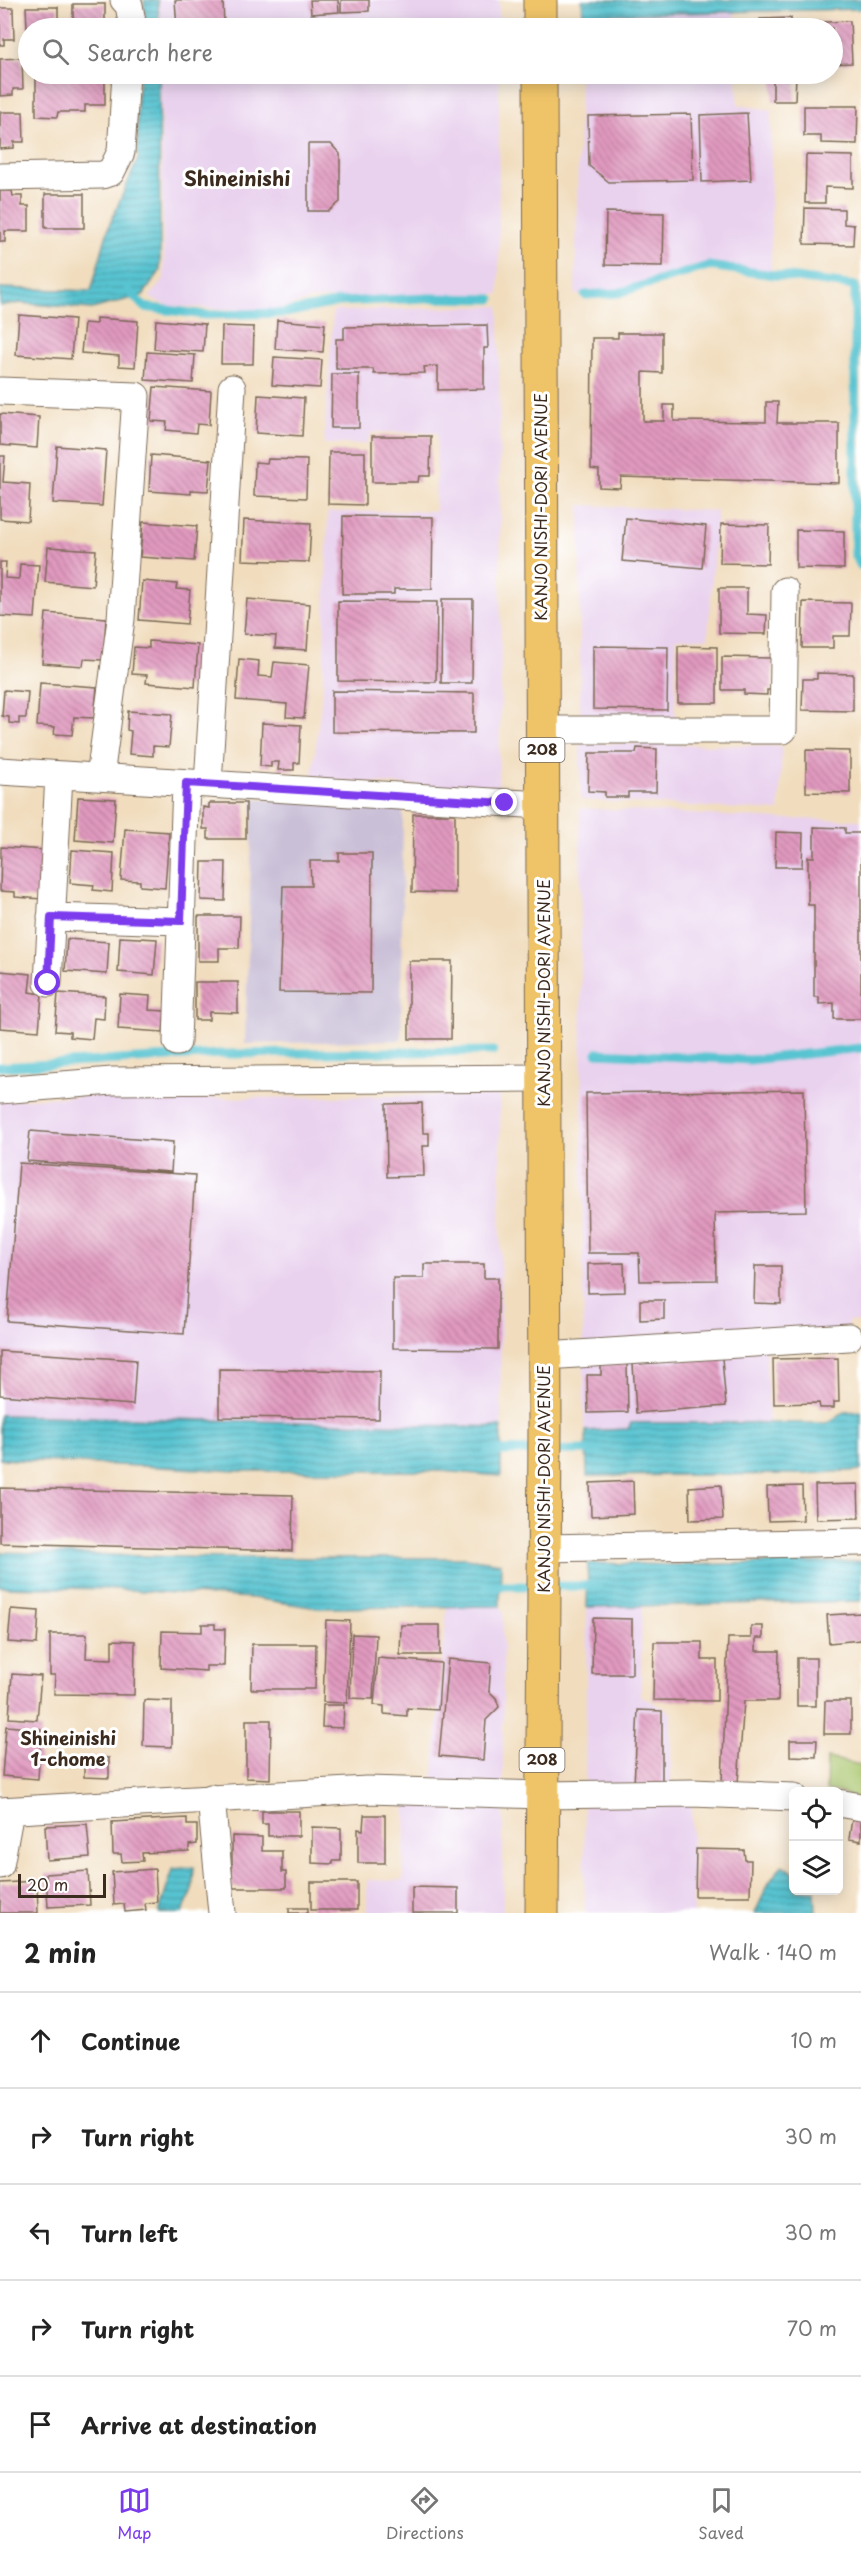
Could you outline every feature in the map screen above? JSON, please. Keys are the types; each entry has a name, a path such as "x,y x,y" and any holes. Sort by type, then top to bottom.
{"highway":[{"path":"540,0 540,18"},
{"name":"KANJO NISHI-DORI AVENUE","path":"540,84 545,1356 542,1913"}],"street":[{"path":"124,0 129,5 131,18"},
{"path":"0,177 102,175 111,172 121,152 125,84"},
{"path":"177,1042 181,921 197,784 232,388"},
{"path":"0,391 136,396 121,619 100,777"},
{"path":"542,730 783,730 785,591"},
{"path":"0,771 542,805"},
{"path":"48,983 59,775"},
{"path":"51,917 181,921"},
{"path":"0,1090 112,1081 544,1078"},
{"path":"545,1356 849,1337"},
{"path":"544,1555 861,1542"},
{"path":"0,1865 5,1811 367,1790 542,1795 692,1793 789,1797"},
{"path":"211,1798 222,1913"},
{"path":"843,1804 861,1807"}],"shaded area":[{"path":"159,0 499,0 499,18 160,18"},
{"path":"735,11 735,18 580,18 583,15"},
{"path":"160,84 499,84 499,294 313,299 273,311 168,306 149,297 164,279"},
{"path":"580,84 737,84 738,105 771,110 771,274 708,266 618,293 575,295"},
{"path":"499,306 501,689 498,791 312,779 323,686 328,512 435,511 437,433 372,432 366,444 324,444 333,311"},
{"path":"580,505 717,511 708,638 676,638 675,721 580,719"},
{"path":"580,743 782,746 779,811 581,800"},
{"path":"253,799 403,809 401,1040 245,1044"},
{"path":"580,808 782,819 861,820 861,1322 848,1321 848,1335 765,1339 769,1422 631,1423 628,1429 586,1431 584,1427"},
{"path":"110,1094 141,1099 500,1095 501,1427 0,1415 0,1101"},
{"path":"500,1606 503,1613 503,1913 367,1913 367,1880 403,1881 406,1801 433,1783 447,1607"},
{"path":"642,1606 641,1696 671,1712 671,1787 585,1786 587,1607"},
{"path":"584,1801 692,1802 693,1913 585,1913"}],"green space":[{"path":"827,1758 861,1765 861,1799 843,1794 843,1787 826,1787"}],"water":[{"path":"144,0 158,0 159,18 145,18"},
{"path":"582,0 861,0 861,9 583,15"},
{"path":"139,84 159,84 160,271 143,295 92,309 20,303 0,306 0,288 91,291 109,226 138,159"},
{"path":"861,1411 861,1470 806,1474 587,1476 586,1431 628,1429 631,1423 827,1423 845,1412"},
{"path":"0,1415 501,1427 501,1476 441,1471 238,1471 0,1459"},
{"path":"0,1552 218,1558 466,1558 501,1563 500,1606 318,1608 253,1598 115,1589 0,1587"},
{"path":"861,1561 861,1601 587,1607 588,1563 680,1565"},
{"path":"782,1865 789,1869 789,1895 815,1895 816,1913 755,1913 769,1883"},
{"path":"194,1867 192,1893 182,1913 159,1913 173,1869"}],"building":[{"path":"175,0 223,0 224,18 176,18"},
{"path":"310,0 338,0 339,12 311,14"},
{"path":"341,0 369,0 369,11 341,12"},
{"path":"73,4 105,4 105,18 73,18"},
{"path":"26,7 58,7 58,18 27,18"},
{"path":"0,8 13,8 14,39 4,39 4,45 0,45"},
{"path":"843,21 850,21 852,63 843,63"},
{"path":"18,58 18,84 23,84 23,89 13,89 13,95 0,96 0,59"},
{"path":"36,84 105,84 105,105 85,105 85,112 58,112 57,117 36,116"},
{"path":"773,84 796,84 795,101 773,101"},
{"path":"804,106 858,106 857,144 821,143 821,136 804,136"},
{"path":"0,112 23,112 24,142 14,142 14,148 0,149"},
{"path":"747,113 751,180 702,182 700,115"},
{"path":"691,114 693,180 609,182 589,166 588,116"},
{"path":"308,144 331,144 340,154 340,202 329,211 308,211"},
{"path":"806,155 853,156 853,188 825,187 825,203 805,203"},
{"path":"0,191 12,191 13,196 22,196 22,206 29,206 29,231 5,231 5,242 0,242"},
{"path":"45,194 84,194 84,228 45,228"},
{"path":"805,208 844,209 844,224 854,225 853,245 804,244"},
{"path":"606,212 664,213 663,266 605,265"},
{"path":"19,315 74,319 71,359 16,355"},
{"path":"96,318 138,321 135,367 119,366 119,356 81,353 84,323 96,324"},
{"path":"156,320 205,324 203,352 154,349"},
{"path":"277,320 325,324 323,352 275,349"},
{"path":"487,325 488,348 484,348 484,389 438,390 438,366 424,367 425,373 374,374 373,369 336,369 336,339 344,339 344,327"},
{"path":"222,326 254,327 253,364 221,364"},
{"path":"618,333 662,333 662,373 643,372 643,421 664,421 664,405 674,405 674,421 766,422 766,402 778,402 777,423 839,423 839,483 621,477 620,488 599,487 599,470 591,469 592,338 618,338"},
{"path":"147,352 195,355 193,383 145,380"},
{"path":"274,357 322,360 320,388 272,385"},
{"path":"332,374 359,374 359,428 331,428"},
{"path":"154,387 211,391 209,425 197,424 196,433 166,430 167,422 151,421"},
{"path":"258,395 304,398 302,436 256,433"},
{"path":"0,414 39,417 37,448 0,445"},
{"path":"372,436 431,436 430,476 419,476 418,482 372,482"},
{"path":"57,446 106,450 102,506 53,503"},
{"path":"329,452 365,452 365,505 328,504"},
{"path":"151,455 211,460 208,491 191,490 191,494 149,491"},
{"path":"0,456 5,456 3,482 30,484 28,521 0,519"},
{"path":"268,459 307,460 306,498 254,496 255,462 267,463"},
{"path":"343,516 433,517 432,589 394,589 394,594 342,594"},
{"path":"626,518 706,526 702,568 622,561"},
{"path":"244,520 311,523 309,562 242,560"},
{"path":"143,522 197,526 194,561 140,557"},
{"path":"721,524 769,525 768,564 720,563"},
{"path":"796,530 844,531 844,569 796,568"},
{"path":"48,547 96,550 93,586 45,582"},
{"path":"0,562 6,562 5,578 19,579 20,564 39,565 35,618 0,616"},
{"path":"142,581 177,584 176,589 190,590 187,624 139,620"},
{"path":"719,588 747,588 747,614 767,615 766,634 719,633"},
{"path":"247,599 310,604 307,650 275,648 276,636 244,634"},
{"path":"442,599 473,599 472,683 441,683"},
{"path":"338,601 437,602 436,682 338,681"},
{"path":"803,602 851,603 850,636 833,636 833,648 802,648"},
{"path":"46,613 106,618 103,660 84,659 83,666 42,663"},
{"path":"149,641 198,645 195,687 146,683 147,675 132,674 134,647 149,648"},
{"path":"593,646 668,647 667,710 593,709"},
{"path":"678,646 717,647 717,703 678,703"},
{"path":"722,657 773,658 772,690 767,690 767,695 744,694 744,690 722,690"},
{"path":"239,659 259,661 258,676 272,677 274,662 309,665 304,718 286,717 287,704 236,700"},
{"path":"817,673 853,674 853,711 802,710 803,679 817,679"},
{"path":"40,683 97,687 94,718 74,717 72,735 54,734 55,727 37,726"},
{"path":"4,690 28,692 26,718 19,718 19,724 9,723 9,717 2,716"},
{"path":"332,691 474,693 474,733 332,732"},
{"path":"128,711 172,714 169,747 153,746 153,756 129,754 131,731 127,730"},
{"path":"262,723 301,725 299,763 294,763 294,770 278,770 279,762 271,762 271,767 260,766"},
{"path":"637,748 657,749 656,792 628,792 628,797 605,797 605,792 588,791 589,753 636,753"},
{"path":"806,750 850,751 850,793 806,792"},
{"path":"78,797 116,799 113,843 75,840"},
{"path":"209,803 246,803 246,839 208,839 208,829 203,829 203,807 209,808"},
{"path":"413,814 455,814 455,893 412,892"},
{"path":"814,827 845,828 845,833 861,833 861,1019 834,1019 834,1003 819,1004 819,997 814,997 814,905 808,905 808,857 814,857"},
{"path":"125,829 169,832 165,888 140,886 140,881 121,880"},
{"path":"776,832 803,833 802,867 775,867"},
{"path":"1,847 45,850 42,899 15,897 15,892 0,891"},
{"path":"72,850 114,853 112,892 93,890 94,885 70,883"},
{"path":"339,853 372,853 371,993 279,992 283,886 311,886 310,861 339,861"},
{"path":"202,862 226,862 225,901 201,900"},
{"path":"198,916 240,916 239,948 219,948 219,961 198,961"},
{"path":"120,937 157,939 154,975 118,972"},
{"path":"67,939 109,942 107,974 65,971"},
{"path":"409,961 452,961 451,1039 409,1039"},
{"path":"0,971 31,974 29,992 42,994 39,1031 0,1028"},
{"path":"195,982 238,982 238,1013 209,1012 209,1020 195,1020"},
{"path":"58,993 105,996 104,1019 94,1018 92,1039 70,1037 70,1032 55,1031"},
{"path":"120,994 150,996 149,1010 165,1011 163,1032 118,1029"},
{"path":"804,1090 806,1211 715,1213 716,1280 640,1281 639,1253 588,1253 586,1093"},
{"path":"422,1103 423,1133 429,1133 429,1146 423,1146 424,1176 387,1177 386,1104"},
{"path":"30,1131 173,1142 171,1172 27,1161"},
{"path":"19,1163 195,1175 184,1334 7,1321"},
{"path":"624,1263 625,1292 588,1293 588,1264"},
{"path":"424,1264 484,1264 484,1278 498,1278 498,1349 393,1348 393,1278 424,1278"},
{"path":"755,1266 781,1266 781,1304 754,1303"},
{"path":"640,1300 664,1300 664,1319 640,1320"},
{"path":"0,1351 136,1360 133,1405 0,1395"},
{"path":"722,1358 726,1406 636,1413 633,1364"},
{"path":"838,1358 839,1402 834,1402 834,1408 820,1408 819,1403 774,1404 773,1359"},
{"path":"627,1364 628,1412 588,1413 587,1375 601,1375 601,1365"},
{"path":"219,1369 380,1371 379,1419 219,1417"},
{"path":"633,1481 634,1514 591,1516 590,1483"},
{"path":"858,1484 859,1518 816,1519 815,1485"},
{"path":"721,1485 723,1519 690,1520 689,1487"},
{"path":"802,1486 803,1520 768,1521 767,1487"},
{"path":"0,1488 293,1495 292,1551 0,1543"},
{"path":"11,1609 39,1611 37,1644 8,1642"},
{"path":"861,1613 861,1640 829,1643 827,1615"},
{"path":"593,1618 632,1619 632,1674 592,1674"},
{"path":"326,1620 350,1621 347,1703 323,1702"},
{"path":"202,1624 215,1624 215,1629 225,1629 224,1666 206,1666 206,1671 161,1668 162,1631 202,1632"},
{"path":"401,1625 440,1625 440,1655 400,1655"},
{"path":"751,1626 763,1626 763,1638 756,1638 756,1651 779,1651 778,1701 744,1701 738,1783 722,1782 728,1638 751,1638"},
{"path":"50,1634 87,1634 86,1658 112,1659 112,1640 135,1641 134,1695 54,1694 55,1675 50,1675"},
{"path":"352,1634 376,1635 373,1699 350,1698"},
{"path":"654,1642 702,1642 702,1660 717,1660 717,1701 653,1700"},
{"path":"252,1644 316,1644 315,1689 251,1689"},
{"path":"378,1658 441,1663 438,1710 407,1708 407,1716 384,1714 384,1706 374,1705"},
{"path":"797,1658 816,1658 816,1706 797,1706"},
{"path":"448,1659 491,1663 489,1691 496,1698 499,1707 486,1720 483,1760 439,1756"},
{"path":"12,1674 41,1676 37,1720 9,1718"},
{"path":"144,1700 172,1701 172,1747 143,1746"},
{"path":"825,1701 851,1701 851,1734 824,1734"},
{"path":"323,1705 344,1705 343,1728 322,1727"},
{"path":"638,1710 662,1711 662,1784 634,1784"},
{"path":"246,1720 271,1720 270,1779 246,1778"},
{"path":"6,1726 41,1729 38,1779 2,1776"},
{"path":"790,1740 817,1740 816,1757 790,1756"},
{"path":"84,1757 109,1758 109,1778 84,1777"},
{"path":"262,1811 299,1811 299,1836 268,1836 268,1824 262,1824"},
{"path":"364,1815 385,1815 385,1863 358,1863 358,1829 363,1830"},
{"path":"187,1818 187,1825 197,1825 197,1844 189,1845 189,1851 142,1853 143,1861 122,1862 121,1854 113,1854 112,1822"},
{"path":"852,1819 861,1821 861,1841 849,1839"},
{"path":"87,1824 90,1857 47,1860 45,1826"},
{"path":"312,1827 341,1828 341,1861 333,1861 333,1864 312,1863"},
{"path":"232,1836 262,1837 262,1851 282,1851 282,1872 286,1872 286,1888 232,1888"},
{"path":"696,1849 744,1850 745,1860 751,1860 750,1896 695,1896"},
{"path":"155,1869 157,1902 145,1903 146,1910 125,1912 124,1904 114,1905 112,1872"},
{"path":"88,1871 90,1905 48,1907 46,1874"},
{"path":"37,1881 38,1913 0,1913 0,1883"},
{"path":"311,1882 357,1882 357,1910 311,1910"},
{"path":"412,1887 458,1888 458,1913 412,1913"},
{"path":"289,1908 308,1908 308,1913 289,1913"}],"waterway":[{"path":"585,295 618,293 708,266 855,286 855,556 861,566"},
{"path":"128,290 144,307 205,315 285,313 339,302 429,298 491,299"},
{"path":"597,1053 750,1060 861,1048"},
{"path":"0,1067 220,1054 493,1051"},
{"path":"488,1451 598,1450"},
{"path":"488,1586 598,1586"}],"district":[{"name":"Shineinishi","path":"237,179"},
{"name":"Shineinishi 1-chome","path":"68,1749"}],"route":[{"path":"48,983 51,917 181,921 186,783 505,803"}]}
